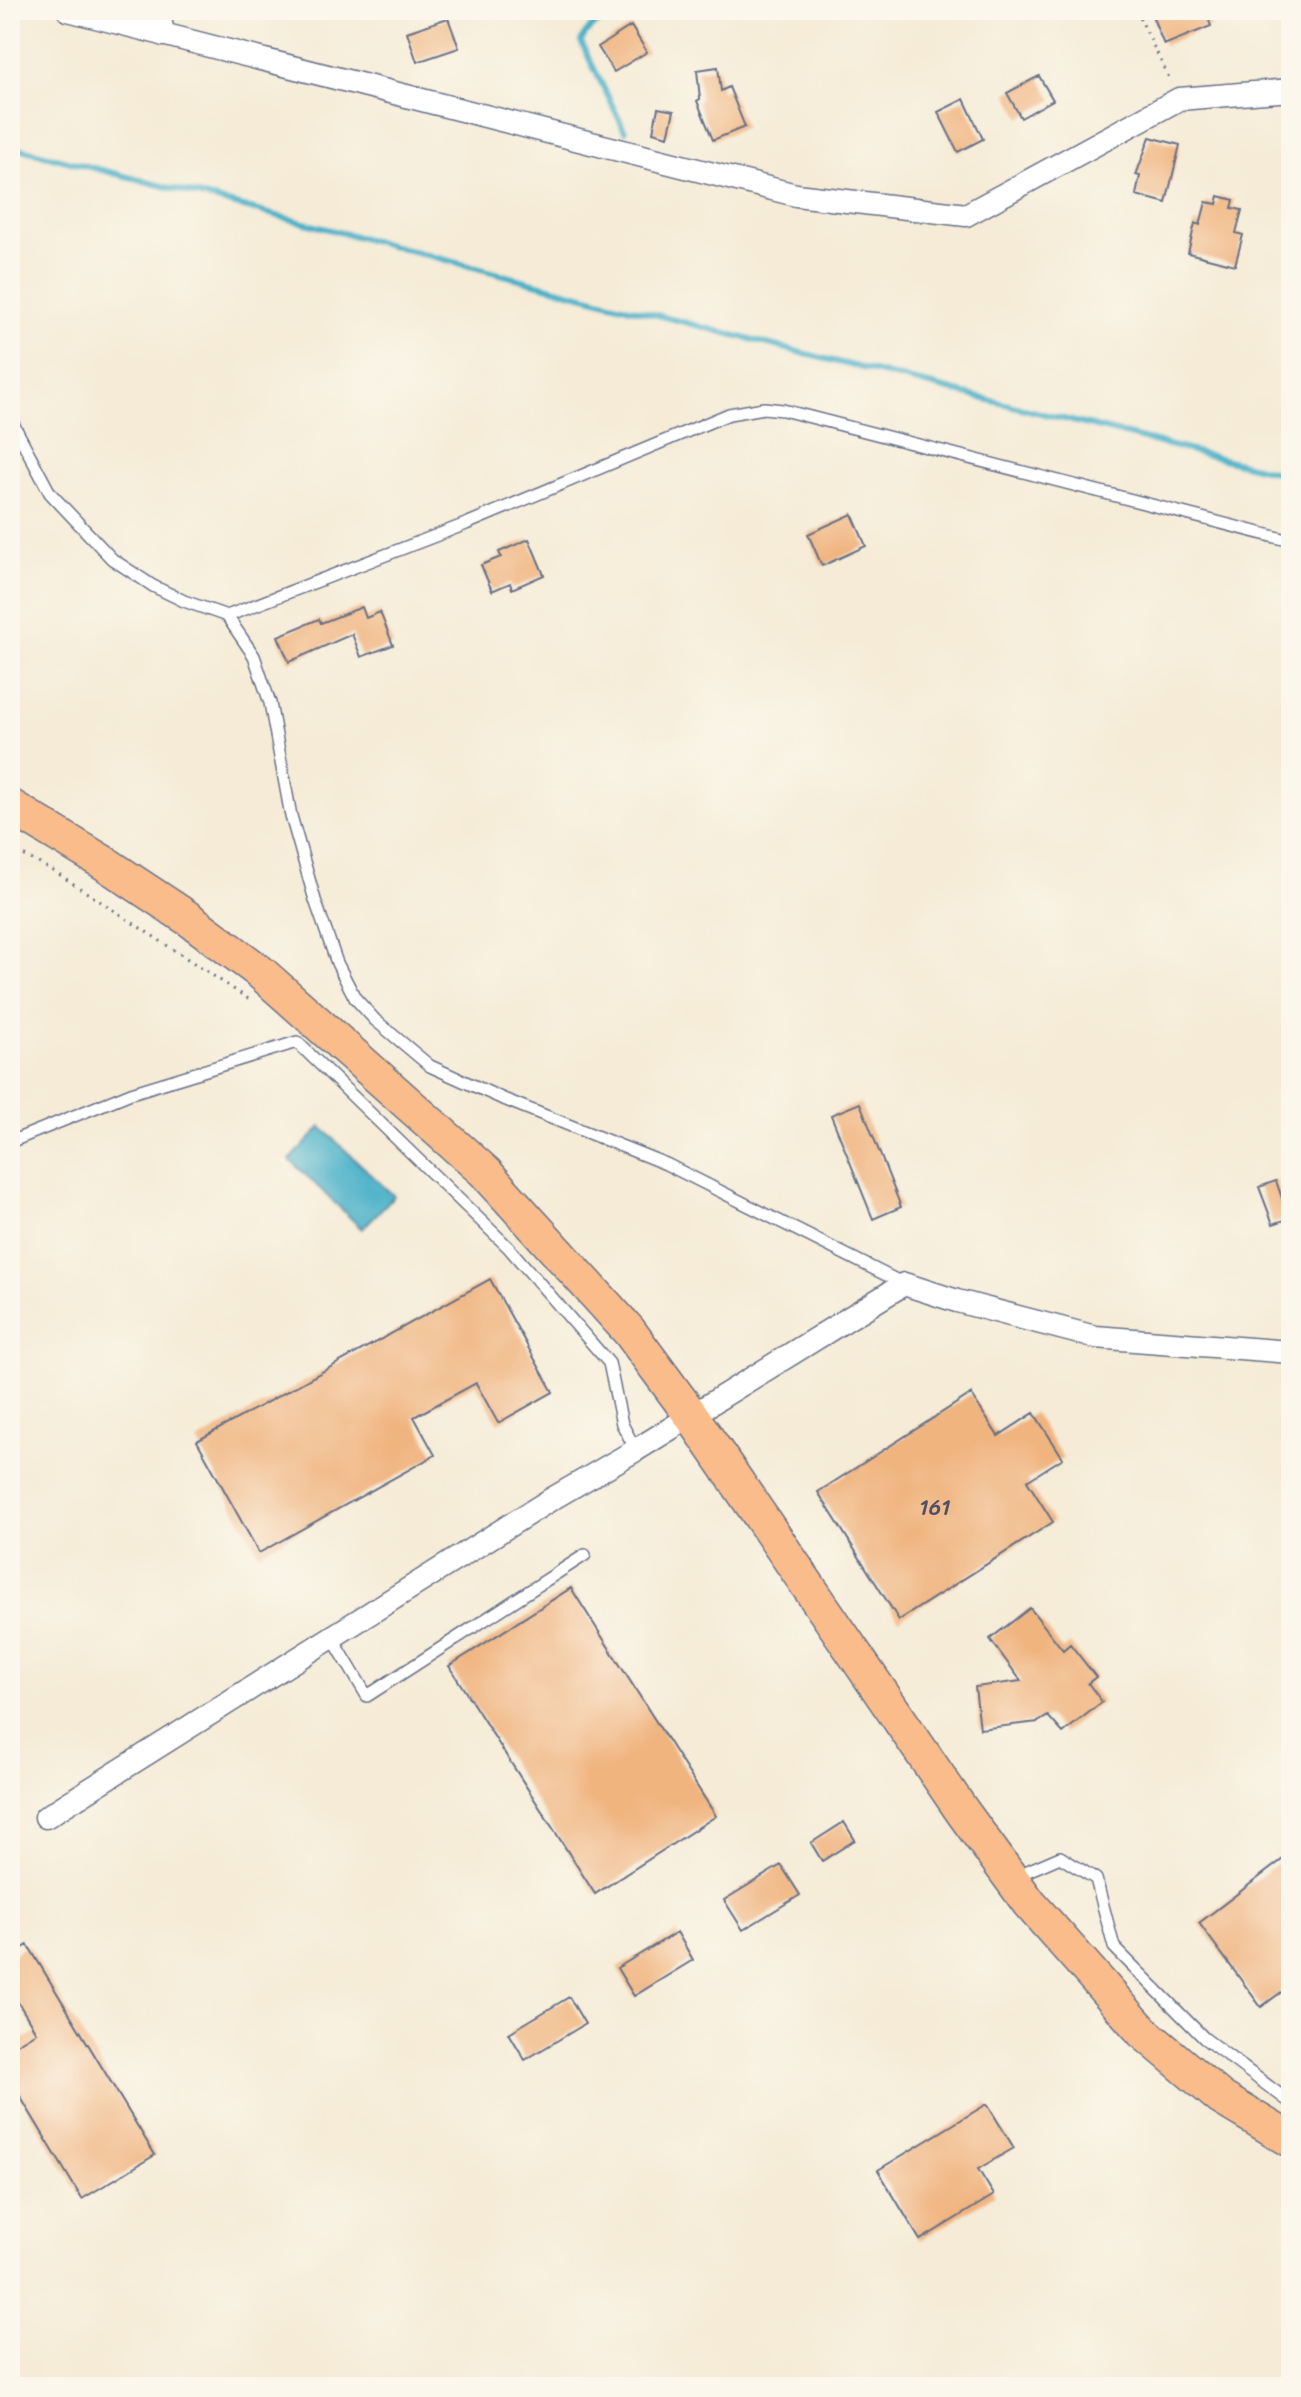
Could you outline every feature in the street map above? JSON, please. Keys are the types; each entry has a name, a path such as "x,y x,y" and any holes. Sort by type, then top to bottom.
{"main road":[{"path":"10,806 189,919 260,972 347,1046 485,1172 629,1331 691,1415 962,1811 1029,1903 1143,2032 1221,2098 1291,2140"}],"street":[{"path":"68,10 796,195 966,215 1179,99 1291,90"},
{"path":"159,10 163,35"},
{"path":"46,1817 550,1500 904,1284 970,1305 1095,1337 1291,1352"}],"lane":[{"path":"227,616 409,547 729,414 764,408 783,410 1291,541"},
{"path":"10,418 50,493 112,559 153,586 227,616 254,656 270,703 291,816 315,900 337,963 355,998 375,1020 430,1066 666,1164 904,1284"},
{"path":"10,1142 131,1093 297,1042 508,1247 609,1363 622,1424 636,1450"},
{"path":"333,1639 367,1696 585,1555"},
{"path":"1011,1878 1060,1857 1096,1879 1114,1947 1204,2038 1291,2103"}],"path":[{"path":"1136,10 1179,99"},
{"path":"10,848 57,873 251,1001"}],"water":[{"path":"321,1127 394,1196 362,1229 290,1160"}],"building":[{"path":"1172,10 1205,10 1211,26 1164,45 1153,18"},
{"path":"448,18 459,48 417,62 407,32"},
{"path":"631,26 647,52 614,72 598,47"},
{"path":"718,67 721,91 729,87 745,127 713,140 697,101 700,99 697,70"},
{"path":"1039,76 1053,100 1021,118 1007,93"},
{"path":"964,99 983,139 958,152 938,112"},
{"path":"658,108 674,111 668,136 653,132"},
{"path":"1150,137 1180,145 1166,203 1136,195 1140,176 1136,175"},
{"path":"1219,196 1234,200 1232,208 1242,210 1236,233 1243,235 1235,265 1188,253 1195,223 1200,225 1206,202 1217,204"},
{"path":"852,514 866,546 822,566 808,534"},
{"path":"529,539 544,575 512,589 510,583 492,591 481,565 501,557 499,552"},
{"path":"362,607 366,618 380,612 393,645 361,657 352,634 289,662 278,636 319,619 321,623"},
{"path":"860,1103 901,1207 873,1219 831,1115"},
{"path":"1276,1181 1283,1201 1291,1198 1291,1218 1273,1224 1259,1187"},
{"path":"490,1279 553,1392 498,1423 476,1383 414,1417 435,1455 259,1553 197,1441"},
{"path":"971,1394 998,1436 1034,1413 1063,1458 1027,1481 1053,1522 899,1620 818,1492"},
{"path":"571,1588 716,1816 595,1894 449,1666"},
{"path":"1030,1608 1063,1650 1070,1644 1096,1677 1088,1683 1102,1702 1063,1733 1048,1716 1038,1722 980,1729 975,1687 1021,1681 990,1639"},
{"path":"844,1822 855,1840 822,1861 811,1843"},
{"path":"1291,1853 1291,1985 1261,2007 1199,1923"},
{"path":"781,1865 800,1895 743,1930 724,1900"},
{"path":"677,1932 693,1960 634,1996 617,1968"},
{"path":"28,1945 155,2155 82,2199 18,2093 10,2098 10,2048 36,2032 10,1989 10,1956"},
{"path":"569,1997 585,2024 525,2060 509,2033"},
{"path":"987,2104 1014,2148 978,2169 994,2195 920,2240 878,2170"}],"waterway":[{"path":"622,10 593,27 581,42 625,131"},
{"path":"10,146 806,354 1291,476"}]}
